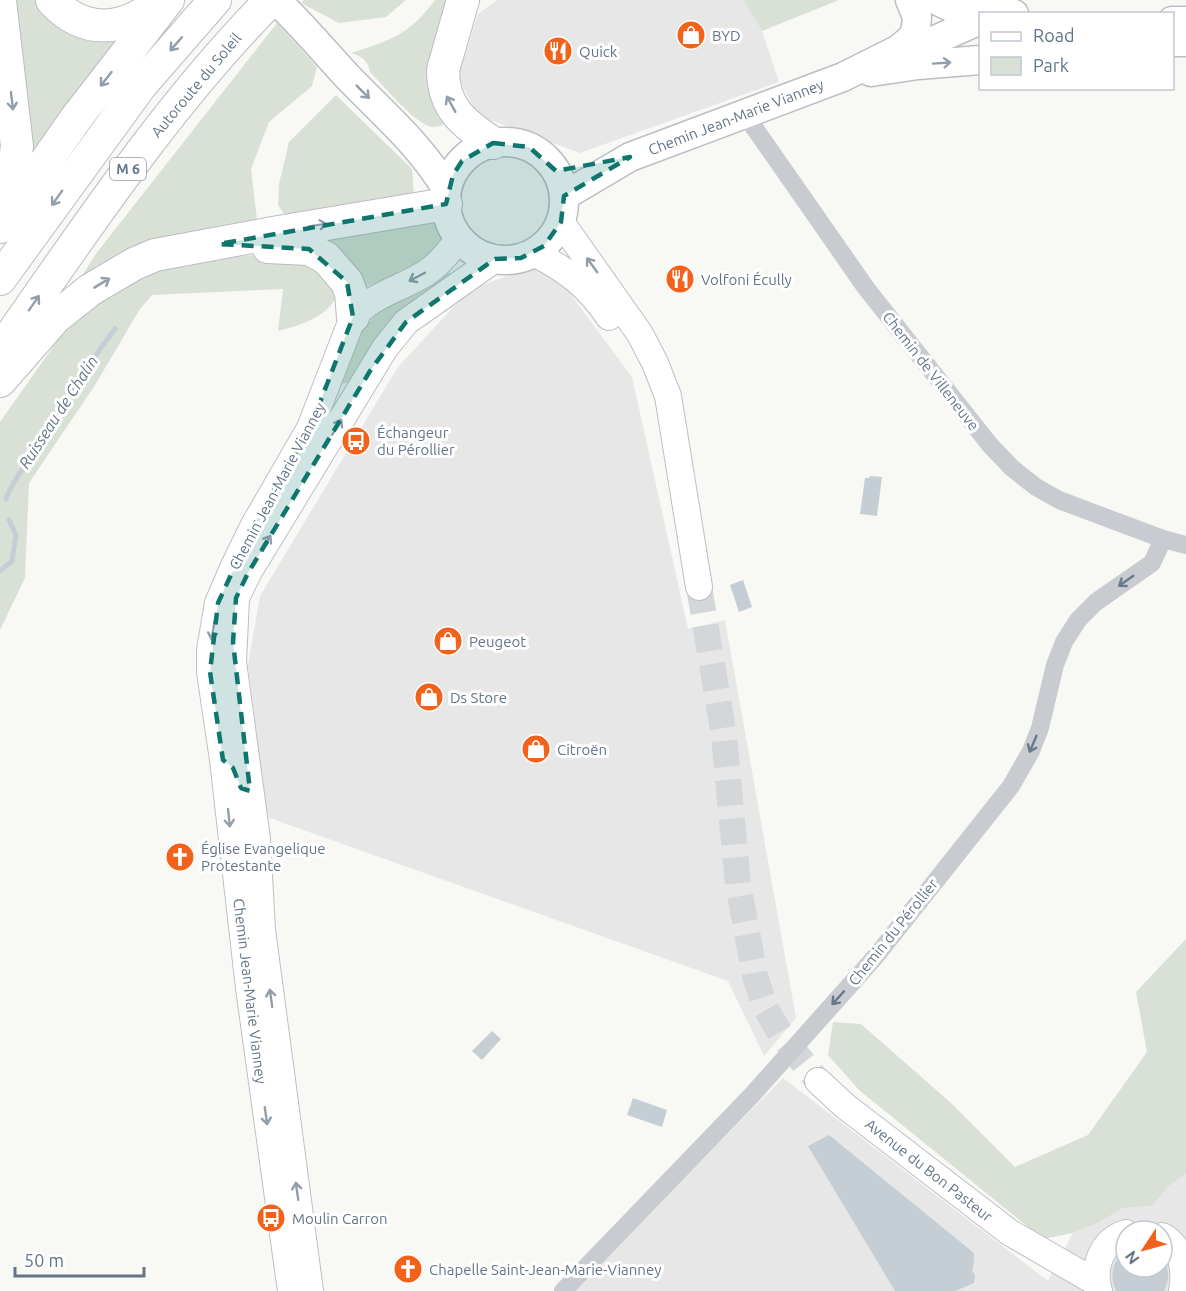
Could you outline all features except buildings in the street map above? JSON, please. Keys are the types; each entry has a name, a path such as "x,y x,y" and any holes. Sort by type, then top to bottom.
{"highway":[{"path":"52,0 83,22 106,25 134,20 162,0"},
{"path":"0,226 77,117 168,0"},
{"name":"M 6","path":"0,279 141,85 215,0"},
{"name":"Autoroute du Soleil","path":"0,351 123,174 241,30 271,0"},
{"path":"0,1 17,146 11,190 0,226"},
{"path":"463,2 443,70 445,89 453,110 493,143"},
{"path":"0,381 54,318 90,290 154,255 219,244 447,197"},
{"path":"219,244 309,249 326,258 346,282 351,293 353,317"}],"main road":[{"path":"276,0 345,74 395,123 439,175 447,197 450,221 459,238 479,254 495,259 521,258 534,253 552,237 560,196 548,161 529,147 511,143 493,143 476,150 462,161 453,175 447,197"},
{"name":"Chemin Jean-Marie Vianney","path":"560,196 630,157 843,77 899,49 913,37 916,28 917,17 910,0"},
{"path":"936,0 978,16"},
{"name":"Chemin Jean-Marie Vianney","path":"899,49 924,45 978,16"},
{"name":"Chemin Jean-Marie Vianney","path":"843,77 918,65 979,60"}],"street":[{"name":"Chemin de Villeneuve","path":"744,114 866,288 990,446 1012,468 1036,488 1059,500 1163,539 1186,545"},
{"path":"560,196 655,363 668,396 699,587"},
{"name":"Chemin Jean-Marie Vianney","path":"291,1291 250,998 223,760 210,672 210,650 218,603 254,525 310,428 353,317 373,299 428,272 446,255 459,238"},
{"path":"534,253 564,269 589,291 628,346 650,394 682,490"},
{"name":"Chemin Jean-Marie Vianney","path":"310,1291 262,930 257,839 233,662 236,598 240,587 385,348 406,322 495,259"},
{"name":"Chemin du Pérollier","path":"563,1291 751,1096 876,956 1011,786 1031,751 1040,728 1055,665 1064,642 1078,620 1096,603 1152,563 1163,539"},
{"path":"223,760 233,768 241,788 250,791"},
{"name":"Avenue du Bon Pasteur","path":"818,1081 845,1106 1009,1232 1098,1287"},
{"path":"1044,1253 1103,1251 1114,1239"},
{"path":"1174,1246 1184,1258 1182,1291"},
{"name":"Avenue du Bon Pasteur","path":"1098,1287 1098,1261 1103,1251"}],"highlighted area":[{"path":"493,143 529,147 556,171 630,157 564,196 561,222 544,246 521,258 495,259 406,322 370,371 248,573 236,598 233,642 250,791 241,788 233,768 223,760 210,672 218,603 254,525 310,428 353,317 347,282 309,249 219,244 446,204 453,175 462,161"}],"shaded area":[{"path":"497,0 743,0 762,31 779,82 580,153 477,115 458,77 478,14"},
{"path":"533,266 566,288 632,377 688,629 725,620 796,1018 764,1056 728,981 267,817 248,665 260,596 398,367 469,290"},
{"path":"882,477 877,516 860,514 865,478"},
{"path":"743,580 752,607 739,612 730,585"},
{"path":"492,1031 501,1039 482,1060 472,1051"},
{"path":"783,1078 1048,1281 1073,1233 1096,1224 1123,1208 1152,1206 1169,1186 1186,1173 1186,1291 571,1291"},
{"path":"633,1098 667,1110 662,1127 627,1115"},
{"path":"829,1135 974,1253 972,1271 975,1275 974,1283 955,1291 895,1291 808,1146"},
{"path":"1114,1266 1114,1279 1167,1279 1164,1291 1116,1291 1112,1274"}],"green space":[{"path":"11,0 42,0 128,34 37,152 31,155"},
{"path":"304,0 406,0 386,17 339,23 301,3"},
{"path":"435,0 452,0 447,122 433,127 418,120 409,112 370,72 364,60 351,53 388,40 408,29"},
{"path":"743,0 839,0 762,31"},
{"path":"277,23 317,67 312,86 269,122 251,169 257,220 73,290 95,255"},
{"path":"336,95 412,169 414,197 285,215 278,205 279,184 289,142"},
{"path":"436,217 448,238 432,259 401,275 360,288 309,239"},
{"path":"289,254 308,258 340,290 329,307 322,313 297,325 278,331 283,289 152,295 140,309 95,385 29,483 25,578 0,630 0,422 67,327 105,296 151,268 204,257"},
{"path":"446,269 454,277 356,382 338,384 358,336 376,314 426,285"},
{"path":"1186,939 1186,1173 1169,1186 1152,1206 1123,1208 1096,1224 1073,1233 1043,1239 859,1090 828,1055 833,1022 861,1024 951,1103 1015,1167 1088,1135 1147,1052 1136,992"}],"waterway":[{"name":"Ruisseau de Chalin","path":"6,499 16,479 84,372 115,329"},
{"name":"Ruisseau de Chalin","path":"0,571 12,561 16,535 9,520"}],"tunnel":[{"path":"699,587 724,736 738,884 755,976 765,1007 781,1035 818,1081"}],"place":[{"name":"BYD","path":"691,35"},
{"name":"Quick","path":"558,51"},
{"name":"Volfoni Écully","path":"680,279"},
{"name":"Échangeur du Pérollier","path":"356,441"},
{"name":"Peugeot","path":"448,641"},
{"name":"Ds Store","path":"429,697"},
{"name":"Citroën","path":"536,749"},
{"name":"Église Evangelique Protestante","path":"180,857"},
{"name":"Moulin Carron","path":"271,1218"},
{"name":"Chapelle Saint-Jean-Marie-Vianney","path":"408,1269"}]}
